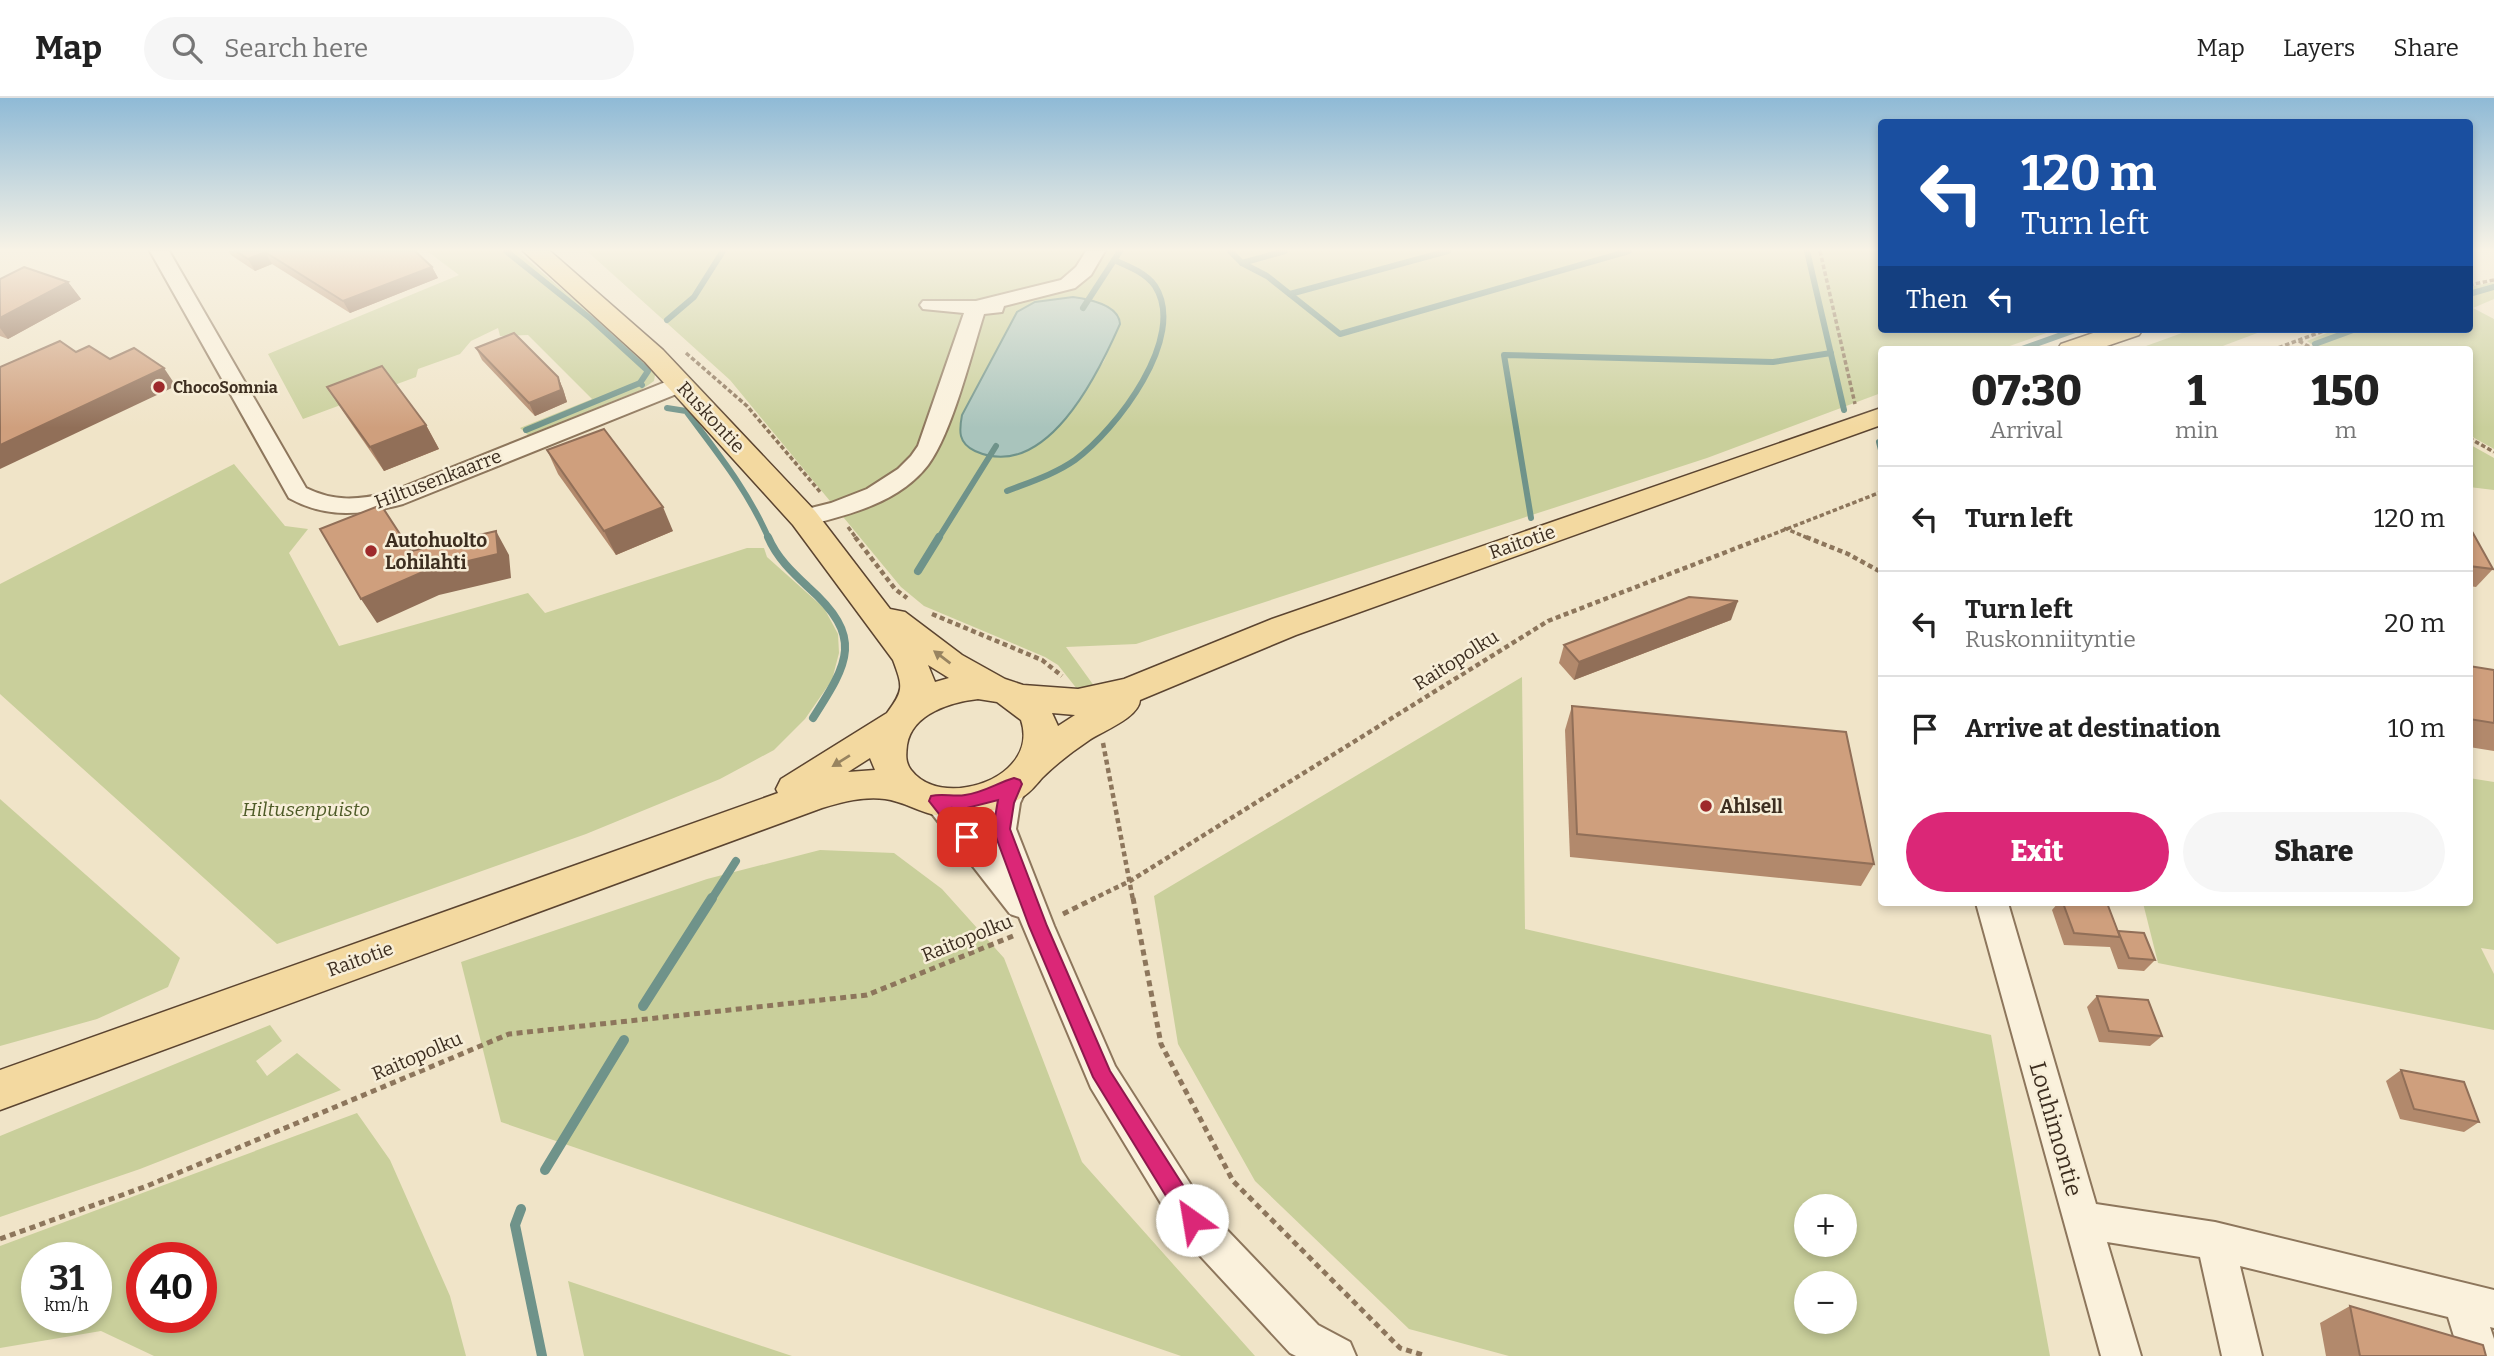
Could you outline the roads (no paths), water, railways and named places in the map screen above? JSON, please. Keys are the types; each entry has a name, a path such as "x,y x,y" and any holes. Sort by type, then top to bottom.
{"main road":[{"name":"Ruskontie","path":"601,310 654,356 804,518 867,600 908,656 915,672 919,685 905,715"},
{"path":"2081,346 2119,333"},
{"name":"Raitotie","path":"1023,776 1057,744 1084,712 1166,676 1284,627 1870,420"},
{"name":"Ruskontie","path":"867,600 950,664 1011,694"},
{"path":"1011,694 1034,712 1041,728 1041,748 1023,776 990,796 963,802 925,797 897,779 889,760 889,741 905,715 933,695 956,688 979,686 1084,712"},
{"name":"Raitotie","path":"721,830 817,775 905,715"},
{"name":"Raitotie","path":"0,1090 756,816 847,786 884,785 925,797"}],"street":[{"name":"Hiltusenkaarre","path":"192,310 297,493 316,505 339,508 365,506 395,499 681,384"},
{"path":"804,518 836,511 880,492 921,461 929,446 975,310"},
{"path":"1023,776 1005,803 1002,829 1038,926 1103,1077 1192,1220 1304,1339 1336,1356"},
{"path":"925,797 1038,926"},
{"name":"Louhimontie","path":"1993,906 2121,1356"},
{"path":"2082,1220 2215,1241 2479,1305 2480,1356"},
{"path":"2215,1241 2242,1356"}],"water":[{"path":"1021,310 1111,310 1120,324 1098,369 1066,418 1046,438 1025,452 1001,457 969,448 961,436 960,426 962,415 1017,312"}],"waterway":[{"path":"579,310 648,371 640,383"},
{"path":"667,320 679,310"},
{"path":"1007,491 1075,460 1109,427 1143,381 1155,356 1162,330 1163,310"},
{"path":"1309,310 1340,334 1425,310"},
{"path":"1821,310 1831,353"},
{"path":"2030,346 2067,333"},
{"path":"2315,344 2345,333"},
{"path":"1531,518 1504,355 1773,362 1831,353"},
{"path":"1831,353 1844,410"},
{"path":"526,430 640,383"},
{"path":"667,408 686,411 742,488 768,537"},
{"path":"938,539 996,446"},
{"path":"768,537 785,564 826,605 844,636 842,665 813,718"},
{"path":"918,571 939,537"},
{"path":"711,900 736,861"},
{"path":"643,1006 712,898"},
{"path":"545,1170 624,1040"},
{"path":"521,1209 515,1225 542,1356"}],"place":[{"name":"ChocoSomnia","path":"159,387"},
{"name":"Autohuolto Lohilahti","path":"371,551"},
{"name":"Ahlsell","path":"1706,806"}],"park label":[{"name":"Hiltusenpuisto","path":"306,809"}]}
